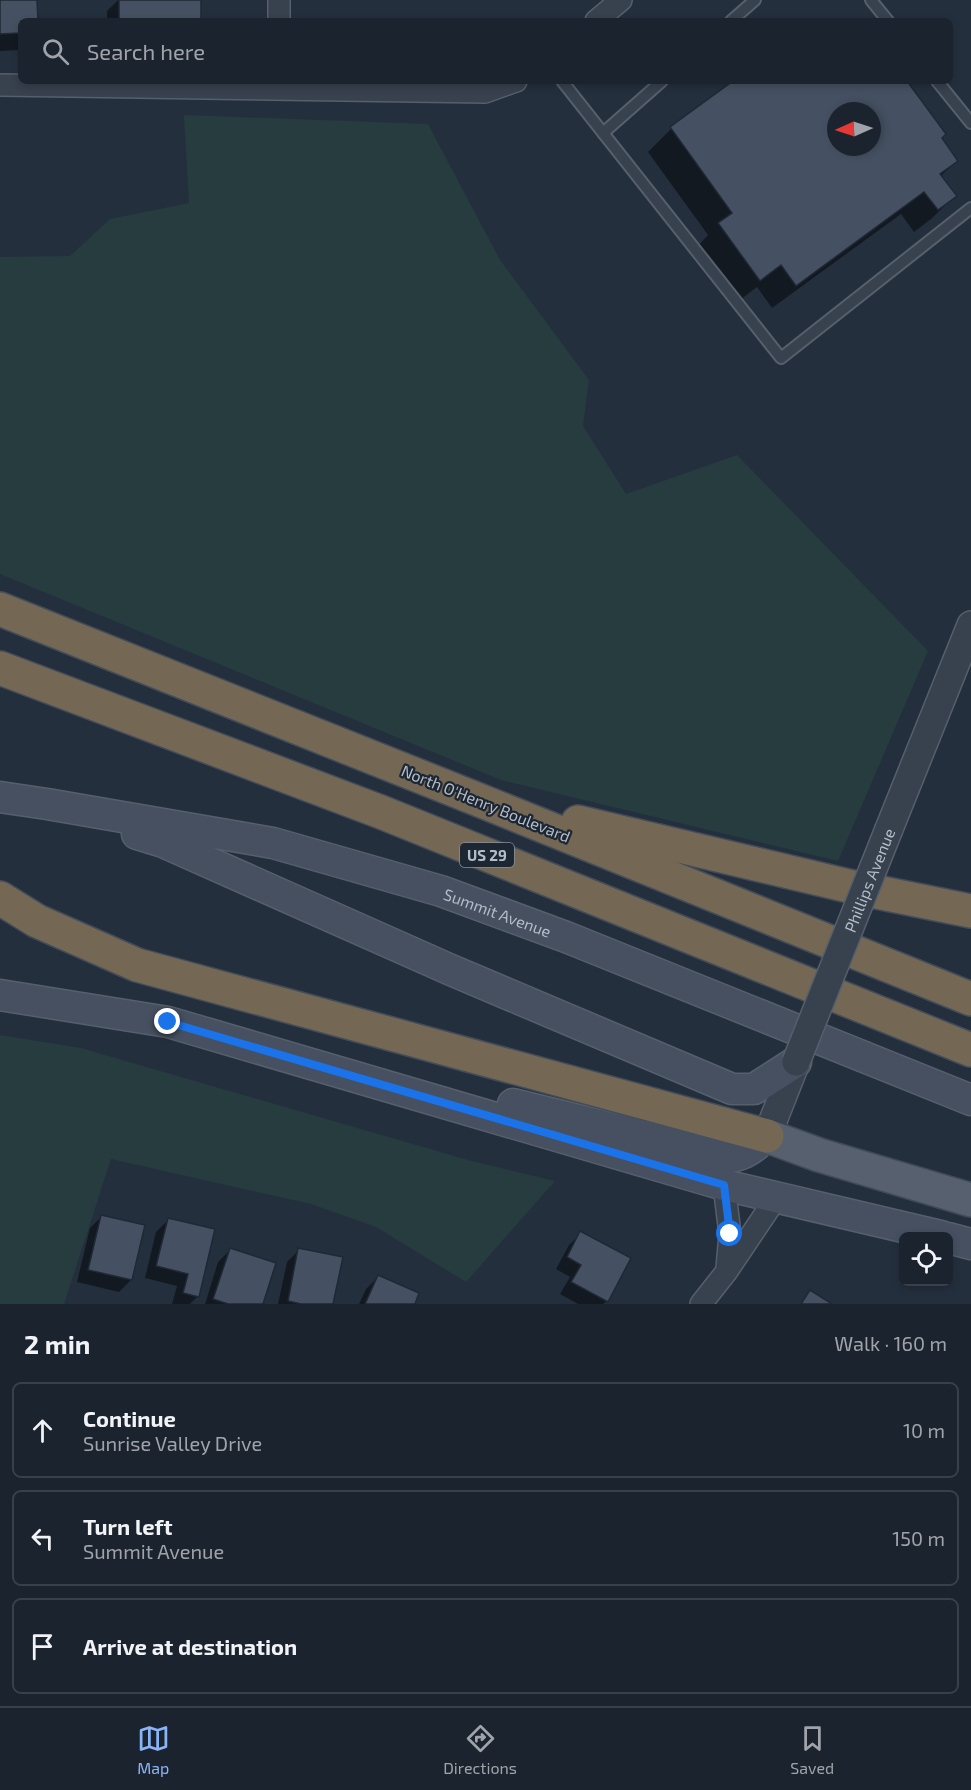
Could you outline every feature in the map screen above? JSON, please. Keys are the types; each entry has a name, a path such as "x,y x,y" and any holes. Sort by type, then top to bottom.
{"highway":[{"name":"North O'Henry Boulevard","path":"0,609 971,999"},
{"name":"US 29","path":"0,668 381,812 971,1050"},
{"path":"474,798 857,888 971,911"},
{"path":"0,898 38,921 137,965 767,1136"}],"main road":[{"name":"Summit Avenue","path":"0,797 273,843 441,891 566,937 971,1100"},
{"path":"47,804 164,842 335,920 732,1089 754,1089 796,1062"},
{"path":"0,995 168,1022 724,1185 924,1232"},
{"path":"412,1095 473,1094 730,1157 740,1156 767,1136 819,1155 971,1200"},
{"path":"953,1239 971,1244"}],"street":[{"path":"279,0 279,18"},
{"path":"600,18 621,0"},
{"path":"0,85 278,85 485,92 508,84"},
{"name":"Phillips Avenue","path":"767,1136 971,625"},
{"path":"724,1185 730,1234 727,1271"},
{"path":"701,1304 727,1271 776,1198"}],"lane":[{"path":"734,18 755,0"},
{"path":"871,0 886,18"},
{"path":"564,84 781,358 971,208"},
{"path":"603,133 659,84"},
{"path":"939,84 971,123"}],"green space":[{"path":"184,115 428,124 500,260 589,380 583,426 626,494 737,455 928,651 838,861 501,780 0,574 0,257 70,256 110,219 189,203"},
{"path":"0,1035 81,1048 468,1160 555,1181 466,1282 376,1227 311,1204 111,1159 64,1304 0,1304"}],"building":[{"path":"0,0 37,0 38,18 18,18 18,33 0,34"},
{"path":"119,0 201,0 201,18 119,18"},
{"path":"729,84 909,84 946,134 942,138 958,161 940,174 957,196 938,210 924,192 796,286 781,265 760,281 718,223 732,213 670,127"},
{"path":"101,1215 145,1225 132,1280 88,1270"},
{"path":"168,1218 215,1229 199,1297 183,1293 188,1274 156,1266"},
{"path":"580,1231 631,1258 608,1302 571,1282 581,1265 567,1257"},
{"path":"230,1248 276,1263 263,1304 228,1304 213,1299"},
{"path":"298,1248 343,1257 333,1304 301,1304 288,1301"},
{"path":"378,1275 419,1293 415,1304 365,1304"},
{"path":"810,1290 832,1304 801,1304"}],"route":[{"path":"168,1022 724,1185 730,1234"}]}
